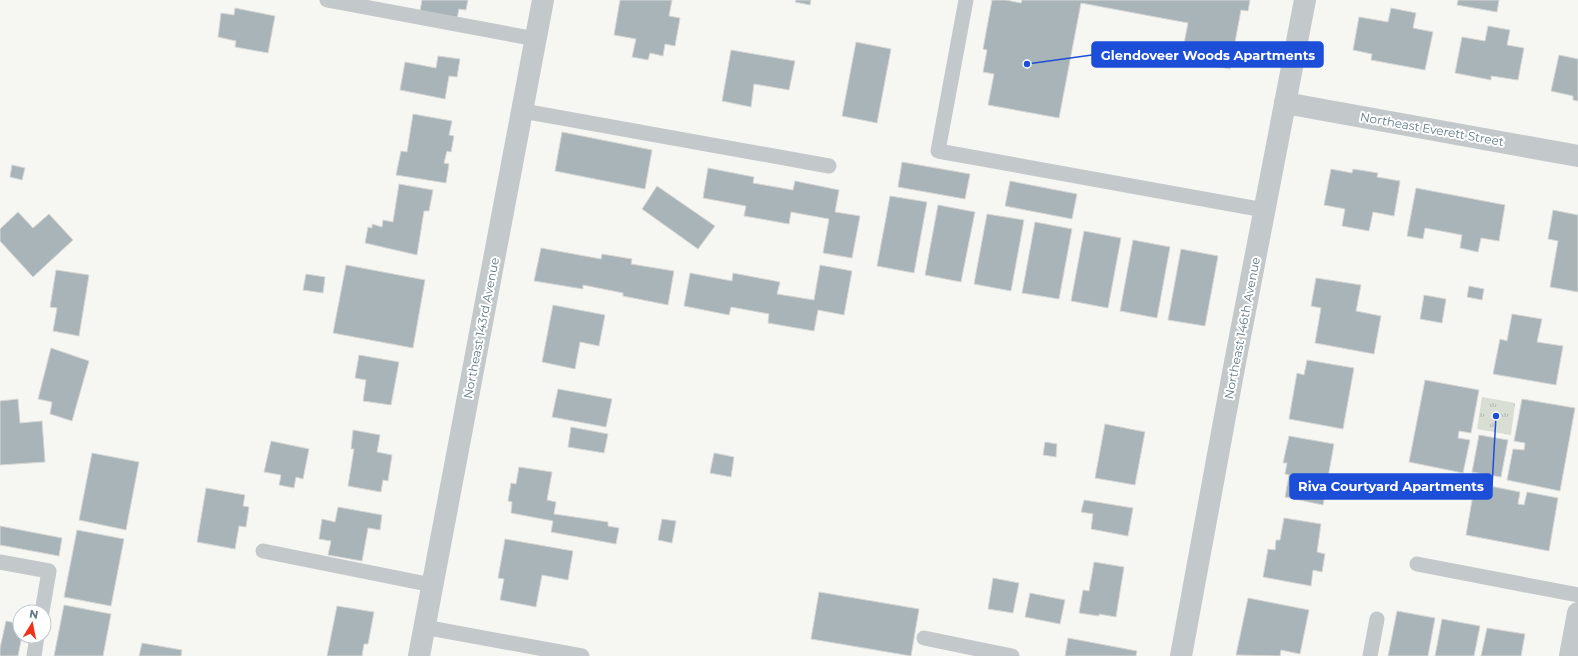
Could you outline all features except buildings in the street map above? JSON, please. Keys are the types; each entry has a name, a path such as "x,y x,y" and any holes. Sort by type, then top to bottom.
{"street":[{"name":"Northeast 143rd Avenue","path":"419,656 543,0"},
{"name":"Northeast 146th Avenue","path":"1181,656 1264,210 1305,0"},
{"name":"Northeast Everett Street","path":"1285,103 1578,156"},
{"path":"1573,653 1578,614"}],"lane":[{"path":"327,0 536,39"},
{"path":"966,0 938,150 1264,210"},
{"path":"523,110 829,166"},
{"path":"263,551 432,585"},
{"path":"0,562 49,571 43,604"},
{"path":"1417,564 1578,595"},
{"path":"1370,656 1377,619"},
{"path":"424,627 582,656"},
{"path":"924,638 1012,656"},
{"path":"34,656 36,644"}],"green space":[{"path":"1482,397 1515,403 1511,435 1477,429"}],"place":[{"name":"Glendoveer Woods Apartments","path":"1027,64"},
{"name":"Riva Courtyard Apartments","path":"1496,416"}]}
